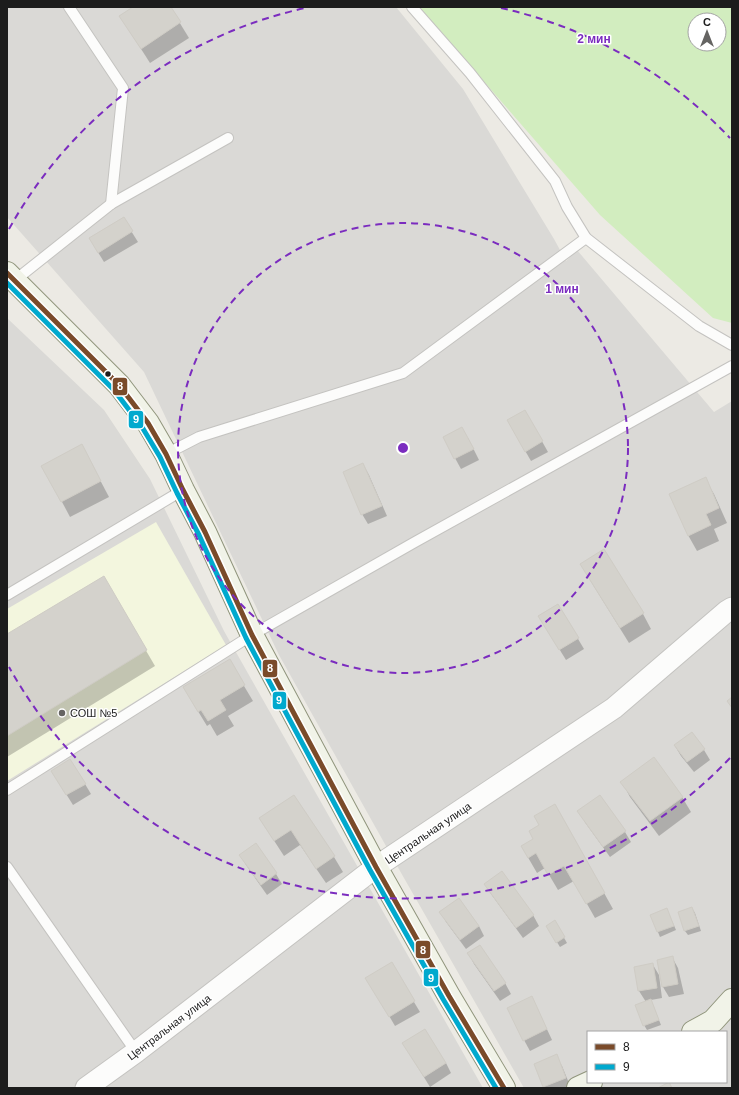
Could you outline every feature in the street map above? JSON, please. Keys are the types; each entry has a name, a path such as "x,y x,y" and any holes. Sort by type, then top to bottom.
{"street":[{"path":"10,277 119,385 148,423 166,454 205,532 252,635 376,867 449,996 504,1088"},
{"name":"Центральная улица","path":"86,1088 136,1052 376,867 614,708 727,610 732,608"},
{"path":"695,1031 713,1021 732,1000"},
{"path":"578,1088 589,1083"}],"lane":[{"path":"69,7 123,88 111,204"},
{"path":"412,7 470,73 555,181 567,206 586,238 700,326 732,345"},
{"path":"10,277 111,204 228,138"},
{"path":"166,454 199,437 403,373 586,238"},
{"path":"7,790 252,635 422,538 732,366"},
{"path":"7,596 183,490"},
{"path":"7,866 136,1052"}],"shaded area":[{"path":"7,7 396,7 463,89 566,261 577,250 714,412 732,401 732,1088 524,1088 279,655 144,372 7,217"},
{"path":"7,318 104,410 150,479 224,631 483,1088 7,1088"},
{"name":"СОШ №5","path":"156,522 226,645 7,781 7,609"}],"green space":[{"path":"419,7 732,7 732,323 713,318 600,215"}],"building":[{"path":"133,7 171,7 181,22 141,49 119,16"},
{"path":"124,217 133,231 98,253 89,238"},
{"path":"525,410 543,441 525,452 507,420"},
{"path":"462,427 474,449 454,459 443,437"},
{"path":"82,444 101,481 61,502 41,466"},
{"path":"363,463 382,506 361,515 343,472"},
{"path":"706,477 719,508 706,514 711,525 688,536 669,494"},
{"path":"604,549 644,613 620,628 580,564"},
{"path":"104,576 147,650 7,736 7,634"},
{"path":"558,604 579,638 559,650 538,616"},
{"path":"230,659 245,685 220,700 226,710 208,721 201,710 198,712 183,687"},
{"path":"732,697 732,708 727,701"},
{"path":"692,732 705,749 687,762 674,745"},
{"path":"654,757 683,797 650,821 620,782"},
{"path":"70,759 86,784 66,795 51,771"},
{"path":"294,795 335,856 316,869 291,830 274,841 259,818"},
{"path":"600,795 626,831 603,847 577,811"},
{"path":"555,804 605,893 586,904 564,866 548,875 536,853 528,858 521,846 533,839 529,831 539,825 534,816"},
{"path":"256,843 277,873 261,885 239,855"},
{"path":"502,871 534,915 516,928 484,884"},
{"path":"459,898 479,926 460,940 439,912"},
{"path":"692,907 699,926 684,931 678,912"},
{"path":"667,908 674,926 657,932 650,915"},
{"path":"555,920 565,937 556,943 546,926"},
{"path":"480,945 506,983 494,991 467,953"},
{"path":"673,956 678,984 662,987 657,960"},
{"path":"392,962 415,1001 389,1017 365,978"},
{"path":"653,963 657,988 638,991 634,967"},
{"path":"532,996 547,1029 523,1041 507,1008"},
{"path":"651,999 659,1020 643,1026 635,1005"},
{"path":"425,1029 446,1063 424,1077 402,1043"},
{"path":"557,1054 566,1078 543,1087 534,1064"},
{"path":"670,1083 672,1088 658,1088"}],"transit line":[{"name":"8","path":"7,273 119,385 148,423 166,454 205,532 252,635 376,867 449,996 504,1088"},
{"name":"9","path":"7,283 114,390 142,427 160,457 199,535 246,638 370,870 443,999 496,1088"}],"place":[{"name":"СОШ №5","path":"62,713"}]}
